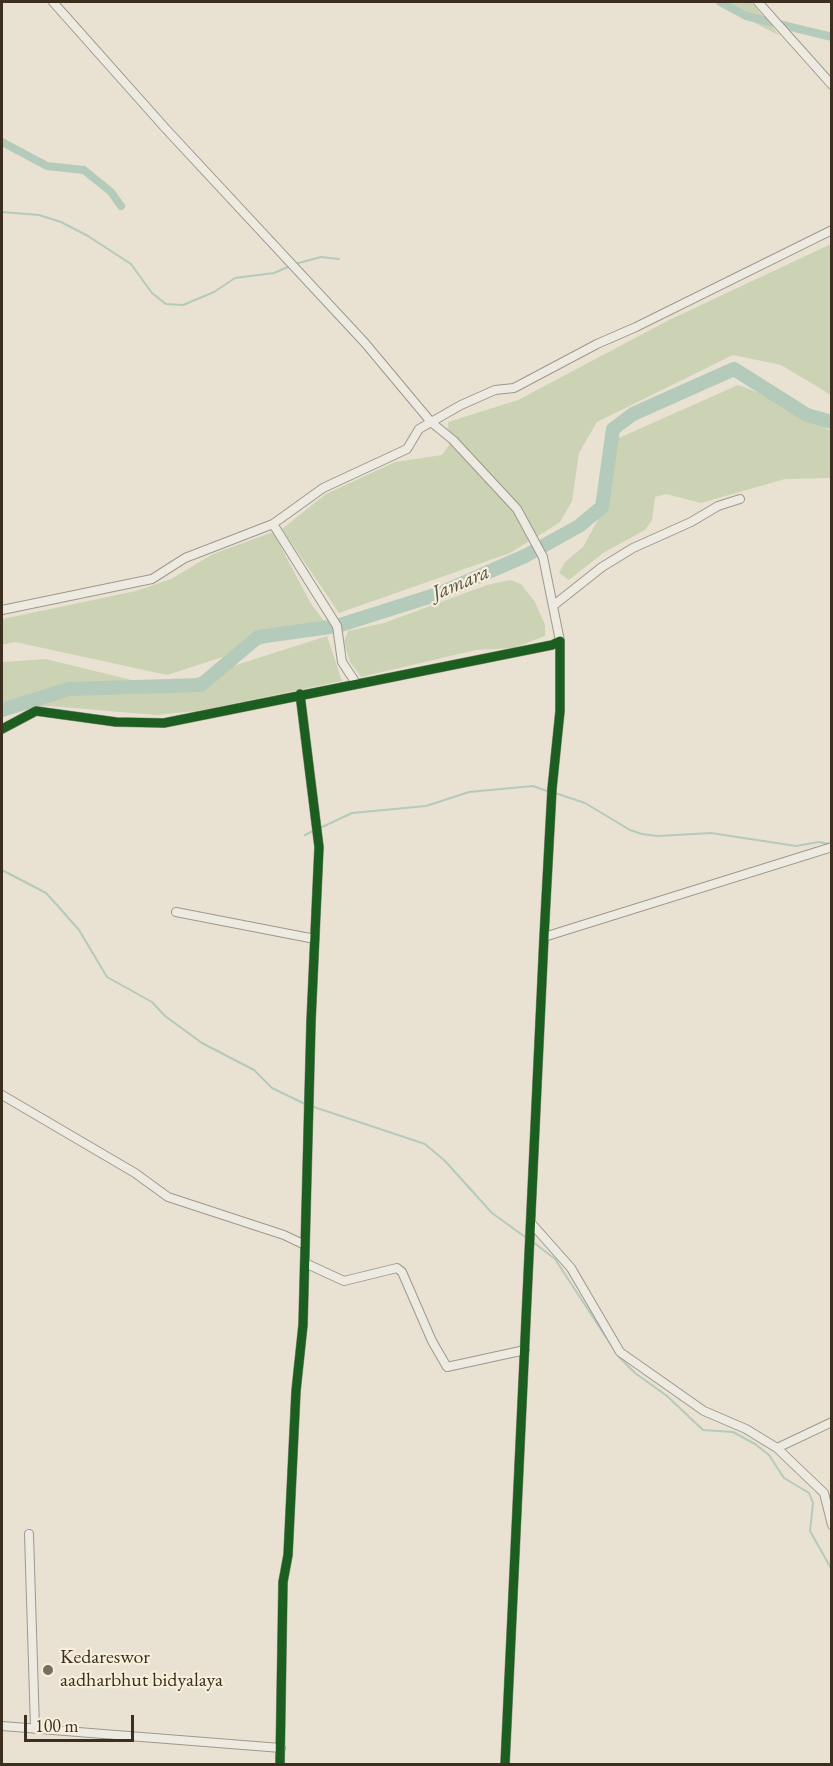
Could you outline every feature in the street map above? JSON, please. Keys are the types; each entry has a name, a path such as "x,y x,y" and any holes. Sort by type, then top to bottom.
{"street":[{"path":"53,2 166,129 365,343 431,422 453,440 517,509 543,558 560,641 560,711 552,789 544,937 505,1764"},
{"path":"758,2 831,86"},
{"path":"2,610 152,579 185,558 273,524 324,488 407,448 419,429 461,405 495,390 514,388 597,344 831,230"},
{"path":"554,605 602,567 633,548 691,522 718,506 740,499"},
{"path":"273,524 337,626 342,662 356,683"},
{"path":"2,729 36,711 116,722 164,723 552,645 560,641"},
{"path":"280,1764 283,1582 288,1555 296,1391 306,1263 304,1245 319,847 300,694"},
{"path":"544,937 831,847"},
{"path":"176,912 315,939"},
{"path":"2,1095 135,1173 168,1197 284,1235 304,1245"},
{"path":"531,1223 571,1268 620,1352 704,1411 746,1429 777,1448 824,1493 831,1526"},
{"path":"306,1263 344,1281 397,1268 402,1272 432,1341 447,1367 525,1350"},
{"path":"777,1448 831,1422"},
{"path":"29,1534 35,1728"},
{"path":"2,1726 281,1748"}],"green space":[{"path":"718,2 751,2 780,36 724,7"},
{"path":"831,244 831,395 781,365 733,355 597,422 579,453 572,501 560,522 551,528 510,553 339,613 282,529 326,494 395,462 442,455 449,445 448,422 518,400 669,320"},
{"path":"738,385 782,401 831,431 831,478 785,479 701,503 666,494 655,497 652,520 645,530 603,553 569,580 559,573 565,562 583,547 600,516 611,467 612,441"},
{"path":"273,532 310,602 326,624 167,675 15,642 2,645 2,619 136,591 171,579 213,554"},
{"path":"510,580 521,584 535,602 545,625 545,636 514,648 476,650 361,677 350,662 344,642 348,631 384,623 487,585"},
{"path":"327,636 342,681 197,711 156,715 49,706 2,709 2,662 46,659 164,688"}],"waterway":[{"path":"720,2 746,16 832,37"},
{"path":"2,142 47,166 84,170 111,192 121,206"},
{"path":"2,212 39,215 61,222 88,236 131,264 152,293 166,304 183,305 214,292 235,278 274,273 290,266"},
{"path":"295,264 321,257 339,259"},
{"name":"Jamara","path":"2,710 69,689 201,685 258,637 337,626 438,594 525,556 579,526 602,507 613,429 633,414 734,369 807,415 832,422"},
{"path":"320,828 352,813 426,806 469,792 533,786 550,792"},
{"path":"555,793 585,803 630,830 642,834 658,836 711,833 796,846 819,842 829,844"},
{"path":"305,835 315,830"},
{"path":"2,870 46,893 79,930 107,977 152,1002 165,1016 202,1043 254,1070 272,1088 305,1104"},
{"path":"311,1106 425,1144 445,1161 492,1213 528,1239"},
{"path":"533,1242 555,1259 619,1357 635,1373 667,1396 703,1430 733,1432 755,1444 769,1455 784,1478 809,1493 813,1503 810,1531 832,1570"}],"cycle path":[{"path":"2,729 36,711 116,722 164,723 552,645 560,641 560,711 552,789 544,937 505,1764"},
{"path":"280,1764 283,1582 288,1555 296,1391 303,1325 311,1022 319,847 300,694"}],"place":[{"name":"Kedareswor aadharbhut bidyalaya","path":"48,1670"}]}
